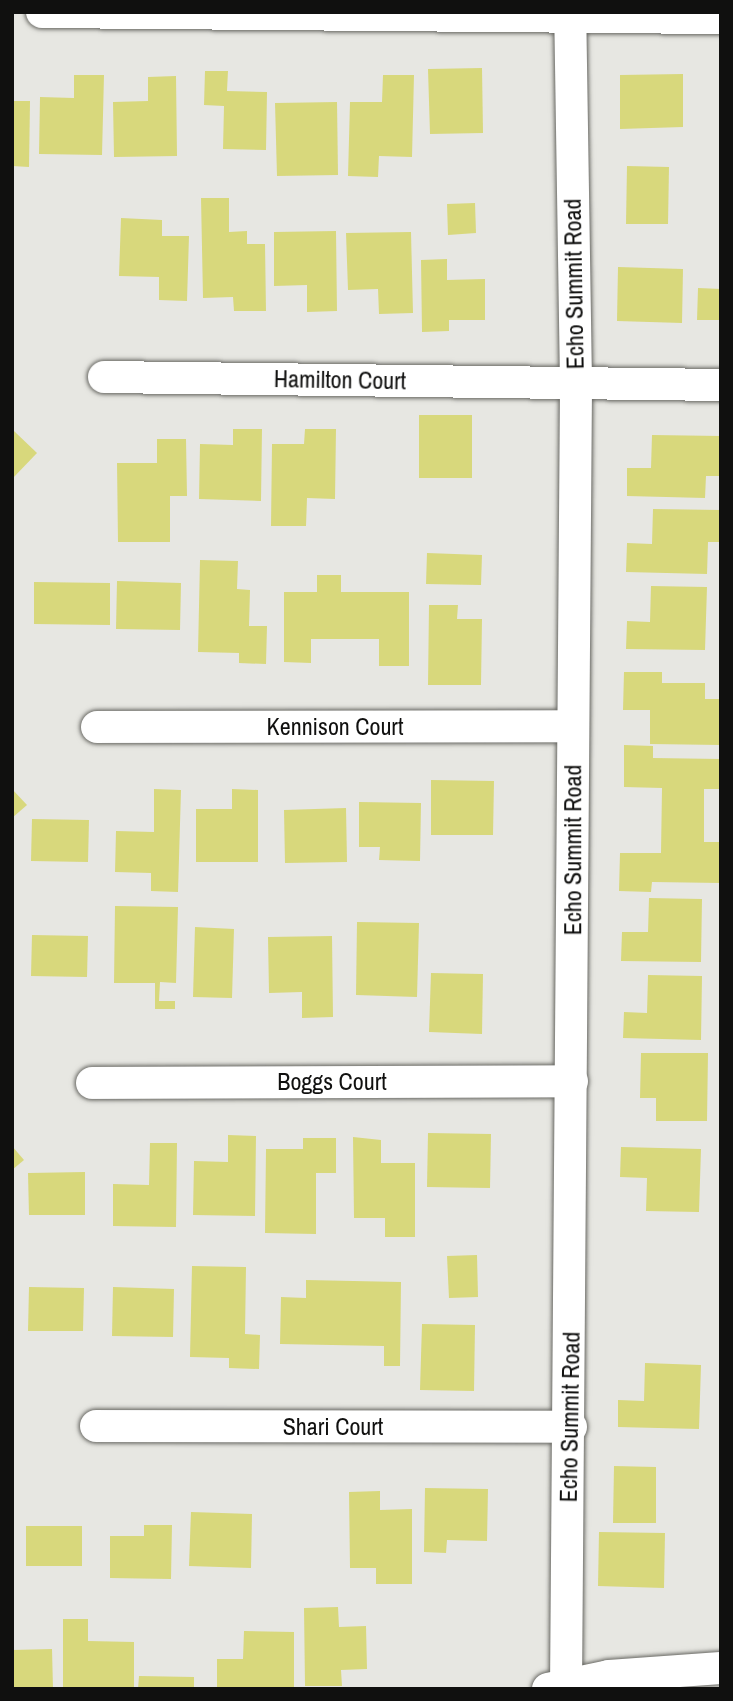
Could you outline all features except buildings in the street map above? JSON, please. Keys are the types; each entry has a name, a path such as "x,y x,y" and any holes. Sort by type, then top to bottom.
{"street":[{"path":"42,12 721,18"},
{"name":"Echo Summit Road","path":"560,1687 571,1427 576,383 570,15"},
{"name":"Hamilton Court","path":"104,377 721,385"},
{"name":"Kennison Court","path":"97,727 573,726"},
{"name":"Boggs Court","path":"92,1083 572,1081"},
{"name":"Shari Court","path":"96,1426 571,1427"},
{"path":"560,1687 609,1676 721,1668"}]}
